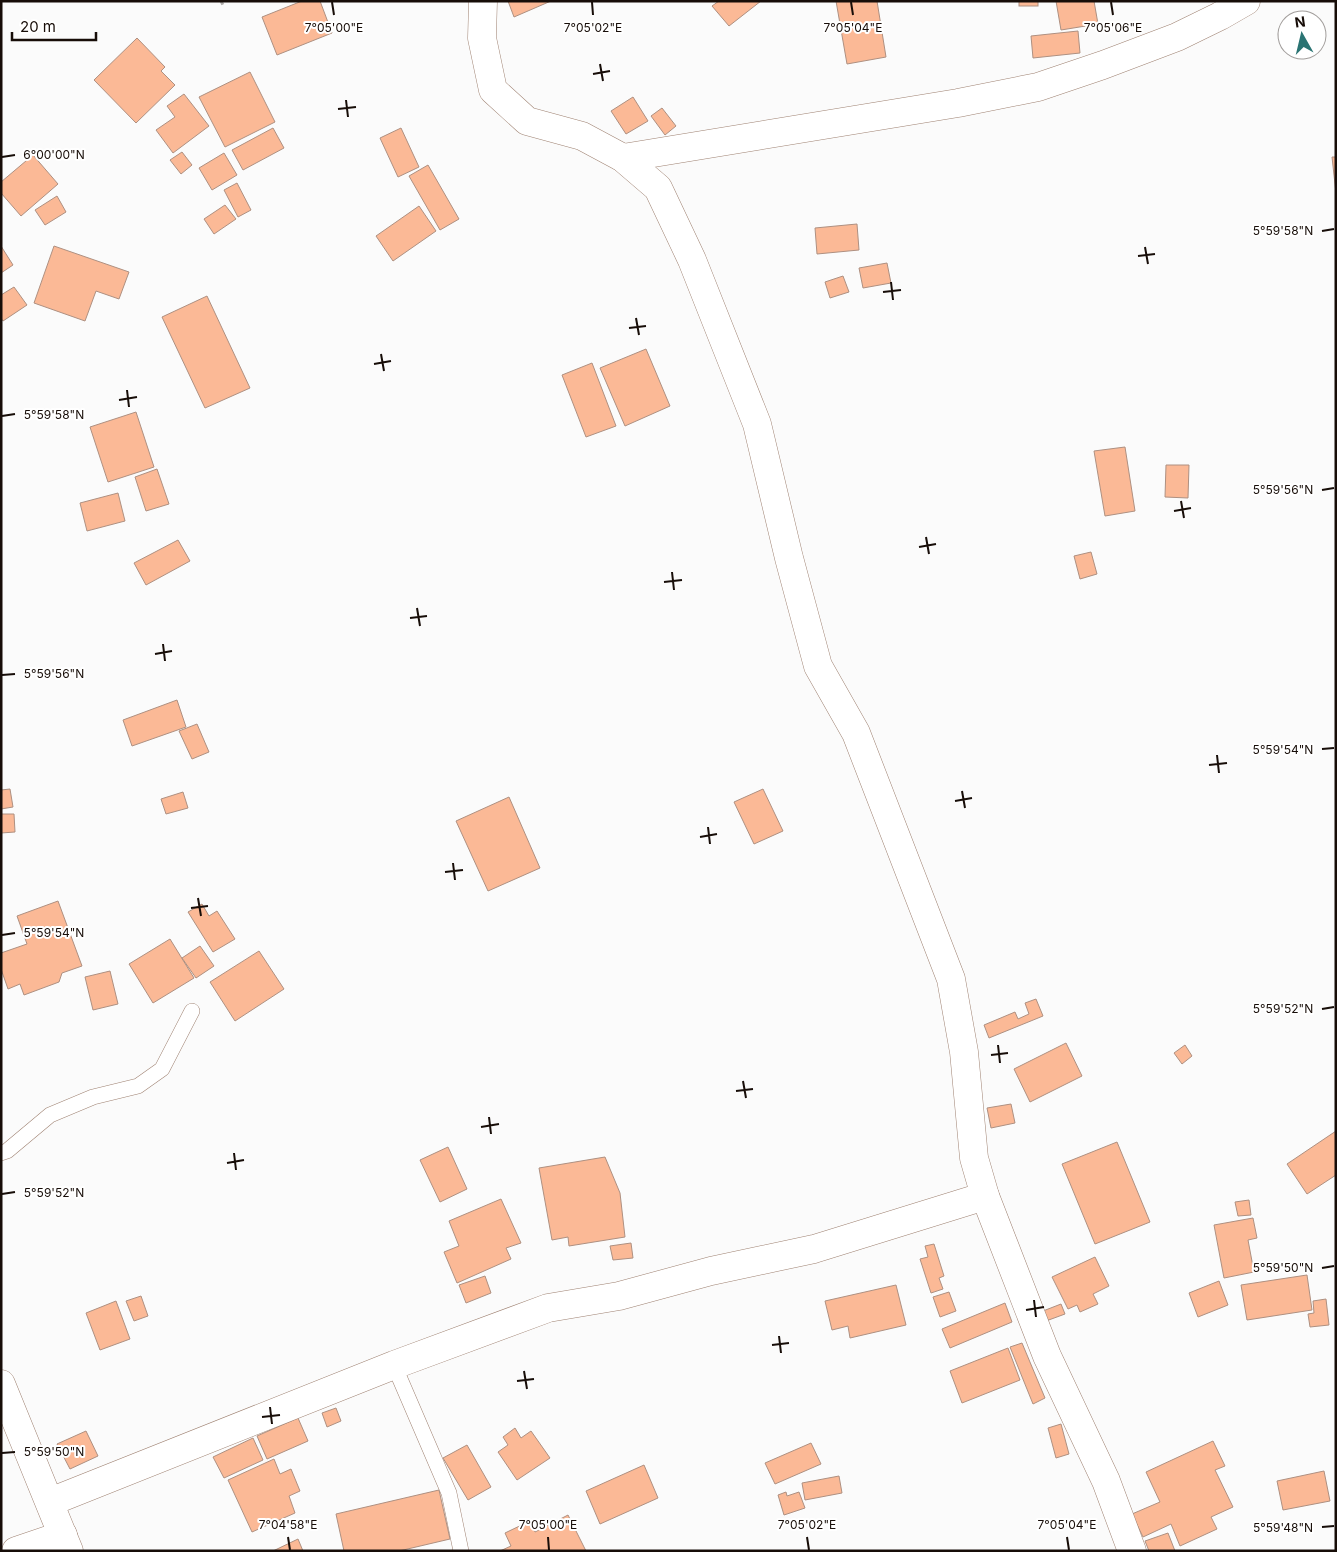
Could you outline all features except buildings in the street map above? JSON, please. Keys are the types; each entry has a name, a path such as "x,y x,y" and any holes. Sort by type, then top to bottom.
{"street":[{"path":"483,1 482,38 493,90 527,121 582,136 623,158 658,188 692,260 757,424 788,558 818,666 856,733 952,979 964,1052 974,1158 985,1196 1048,1356 1106,1480 1132,1551"},
{"path":"623,158 958,103 1038,87 1103,66 1177,37 1246,1"},
{"path":"50,1502 394,1365 548,1308 619,1296 711,1271 814,1249 985,1196"},
{"path":"1,1384 66,1543 16,1551"}],"lane":[{"path":"1,1153 7,1151 50,1115 93,1097 138,1086 162,1069 192,1011"},
{"path":"394,1365 449,1493 461,1551"}]}
